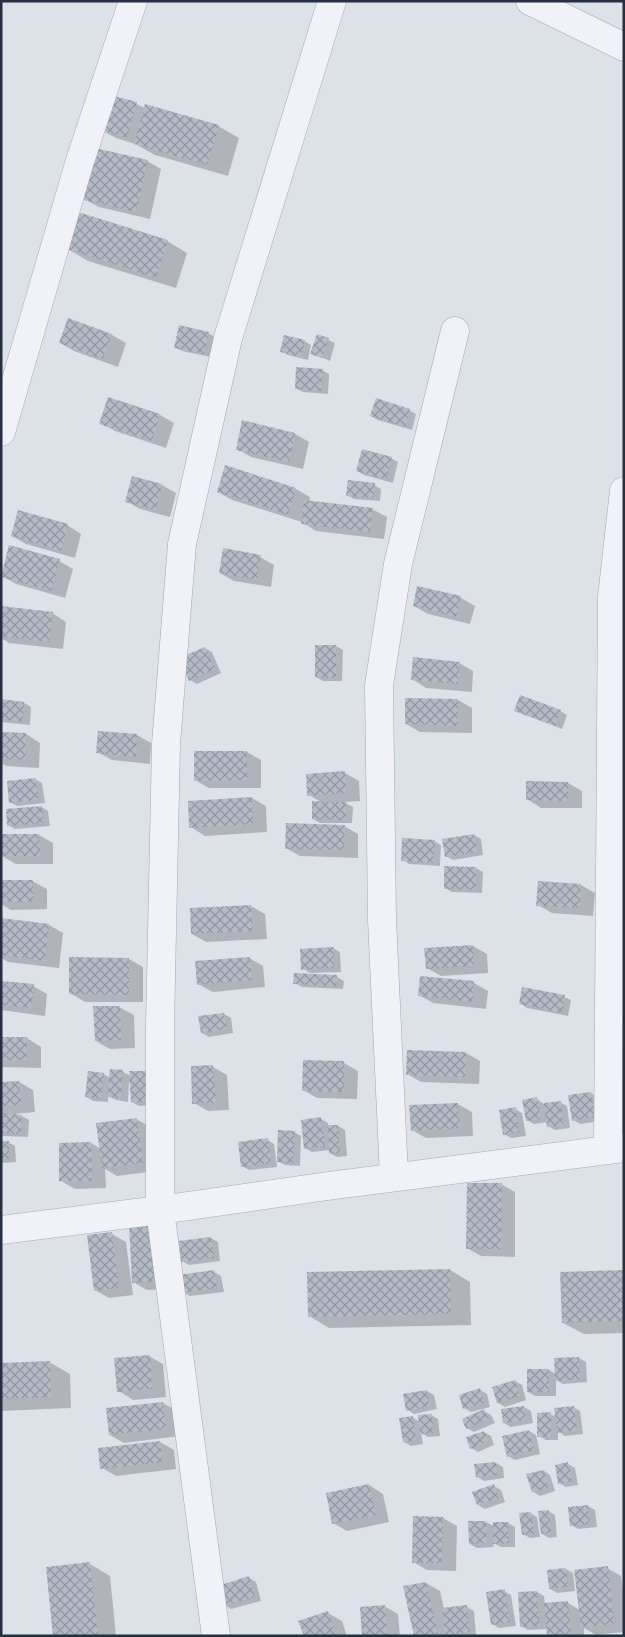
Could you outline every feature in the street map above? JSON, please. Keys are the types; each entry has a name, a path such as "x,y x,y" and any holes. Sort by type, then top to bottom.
{"street":[{"path":"1,432 79,164 133,1"},
{"path":"216,1636 160,1210 166,744 182,544 228,338 332,1"},
{"path":"530,1 624,47"},
{"path":"394,1177 382,919 379,685 398,564 456,331"},
{"path":"1,1230 616,1149 612,597 624,491"}],"building":[{"path":"110,95 137,102 127,138 100,130"},
{"path":"145,104 219,125 207,165 134,144"},
{"path":"95,148 148,160 136,212 83,200"},
{"path":"78,212 168,240 156,278 67,249"},
{"path":"68,318 112,334 103,359 59,343"},
{"path":"179,325 209,332 204,354 174,348"},
{"path":"317,334 329,338 322,358 310,354"},
{"path":"284,335 305,340 301,357 280,352"},
{"path":"296,367 323,369 321,391 295,389"},
{"path":"108,397 160,414 152,441 99,424"},
{"path":"376,398 410,409 405,427 370,416"},
{"path":"242,420 295,433 289,462 236,450"},
{"path":"362,449 392,457 386,480 356,471"},
{"path":"225,465 296,488 288,515 217,492"},
{"path":"132,476 162,484 156,510 125,502"},
{"path":"348,480 375,483 373,498 346,496"},
{"path":"304,500 373,508 370,532 301,524"},
{"path":"18,510 68,524 61,551 11,536"},
{"path":"9,545 60,559 51,591 1,577"},
{"path":"223,548 261,555 257,580 219,573"},
{"path":"417,586 461,596 456,617 413,606"},
{"path":"1,606 53,612 49,642 1,636"},
{"path":"315,645 336,645 336,678 315,677"},
{"path":"205,647 215,669 189,681 179,658"},
{"path":"413,657 460,662 458,684 411,680"},
{"path":"520,695 561,710 555,726 514,711"},
{"path":"405,698 458,699 458,726 405,724"},
{"path":"1,699 24,702 23,722 1,719"},
{"path":"98,731 137,734 136,757 96,753"},
{"path":"1,732 26,733 25,760 1,759"},
{"path":"194,751 247,751 247,780 194,781"},
{"path":"345,771 346,793 307,796 306,774"},
{"path":"36,778 38,800 9,803 7,781"},
{"path":"526,781 568,782 568,801 526,800"},
{"path":"252,797 253,824 189,828 188,801"},
{"path":"312,801 346,802 346,820 312,819"},
{"path":"42,806 43,823 7,826 6,809"},
{"path":"286,823 345,825 344,850 285,849"},
{"path":"1,834 39,834 40,856 1,856"},
{"path":"474,834 477,852 445,857 442,839"},
{"path":"402,838 435,840 433,863 401,861"},
{"path":"444,866 476,867 476,890 444,889"},
{"path":"1,880 33,880 33,902 1,902"},
{"path":"538,881 581,884 579,908 536,906"},
{"path":"251,905 253,931 191,934 190,908"},
{"path":"1,918 49,924 45,961 1,955"},
{"path":"473,945 474,966 426,969 424,948"},
{"path":"334,947 334,968 301,970 300,949"},
{"path":"69,957 129,958 129,995 69,994"},
{"path":"250,957 252,980 197,985 195,961"},
{"path":"294,973 337,975 336,986 293,984"},
{"path":"420,976 474,981 472,1002 418,996"},
{"path":"1,981 34,984 31,1008 1,1005"},
{"path":"522,987 565,995 562,1013 519,1004"},
{"path":"93,1006 120,1006 121,1040 95,1041"},
{"path":"224,1013 227,1029 201,1033 198,1016"},
{"path":"1,1037 27,1037 27,1060 1,1060"},
{"path":"407,1050 466,1052 465,1077 406,1075"},
{"path":"303,1060 344,1061 344,1092 302,1091"},
{"path":"213,1065 216,1103 192,1104 191,1066"},
{"path":"110,1069 123,1070 121,1098 107,1097"},
{"path":"88,1071 104,1073 101,1099 85,1097"},
{"path":"129,1071 145,1071 147,1102 131,1102"},
{"path":"19,1081 21,1105 1,1106 1,1082"},
{"path":"591,1092 595,1117 572,1121 568,1095"},
{"path":"537,1097 541,1119 526,1121 522,1100"},
{"path":"561,1101 563,1125 547,1127 544,1103"},
{"path":"458,1103 460,1128 411,1131 409,1105"},
{"path":"516,1107 519,1132 503,1135 499,1110"},
{"path":"1,1113 22,1115 21,1134 1,1133"},
{"path":"321,1117 325,1147 304,1149 301,1120"},
{"path":"137,1118 143,1163 102,1168 96,1123"},
{"path":"328,1125 338,1125 340,1153 329,1154"},
{"path":"278,1130 295,1131 293,1163 277,1162"},
{"path":"268,1138 271,1163 241,1167 238,1142"},
{"path":"1,1141 9,1141 9,1159 1,1159"},
{"path":"91,1142 92,1181 59,1181 59,1143"},
{"path":"467,1183 502,1183 501,1249 466,1249"},
{"path":"152,1223 155,1282 132,1283 129,1224"},
{"path":"112,1232 119,1288 94,1291 87,1235"},
{"path":"211,1237 214,1258 181,1262 178,1241"},
{"path":"450,1269 451,1314 308,1317 307,1272"},
{"path":"214,1270 217,1288 182,1293 179,1275"},
{"path":"624,1270 624,1321 562,1323 560,1272"},
{"path":"150,1355 152,1389 117,1392 114,1358"},
{"path":"579,1357 580,1379 555,1381 554,1358"},
{"path":"50,1361 51,1397 1,1399 1,1363"},
{"path":"527,1369 549,1369 549,1392 527,1392"},
{"path":"515,1380 520,1396 497,1403 492,1387"},
{"path":"480,1388 484,1403 463,1409 459,1395"},
{"path":"427,1390 430,1406 406,1411 403,1394"},
{"path":"163,1402 166,1429 109,1435 106,1408"},
{"path":"524,1406 526,1420 503,1423 501,1409"},
{"path":"574,1406 577,1430 557,1433 554,1408"},
{"path":"484,1409 489,1419 466,1429 462,1419"},
{"path":"551,1412 551,1437 537,1437 537,1413"},
{"path":"432,1414 433,1433 420,1434 418,1415"},
{"path":"413,1416 416,1440 403,1442 399,1418"},
{"path":"529,1430 534,1450 507,1457 502,1436"},
{"path":"484,1431 488,1441 470,1449 466,1437"},
{"path":"160,1441 163,1462 100,1469 98,1448"},
{"path":"496,1462 497,1475 476,1477 474,1464"},
{"path":"568,1462 572,1481 558,1484 555,1465"},
{"path":"544,1470 548,1488 532,1492 526,1474"},
{"path":"369,1484 376,1515 332,1524 326,1493"},
{"path":"494,1484 499,1498 477,1505 472,1492"},
{"path":"588,1505 590,1524 570,1526 568,1507"},
{"path":"549,1510 551,1533 541,1534 538,1511"},
{"path":"531,1512 534,1534 522,1535 519,1513"},
{"path":"413,1516 443,1517 442,1563 412,1563"},
{"path":"468,1521 486,1521 487,1543 469,1544"},
{"path":"493,1522 508,1522 509,1543 493,1544"},
{"path":"90,1562 98,1636 53,1636 46,1567"},
{"path":"608,1566 614,1624 581,1627 574,1570"},
{"path":"566,1568 568,1587 549,1589 547,1570"},
{"path":"249,1576 255,1597 223,1606 218,1586"},
{"path":"426,1582 438,1634 414,1636 403,1586"},
{"path":"505,1589 510,1622 491,1625 486,1592"},
{"path":"537,1591 540,1626 520,1627 518,1592"},
{"path":"568,1601 571,1634 547,1636 544,1603"},
{"path":"385,1605 387,1636 362,1636 360,1607"},
{"path":"467,1605 470,1632 445,1635 442,1608"},
{"path":"328,1611 336,1636 304,1636 298,1621"}]}
